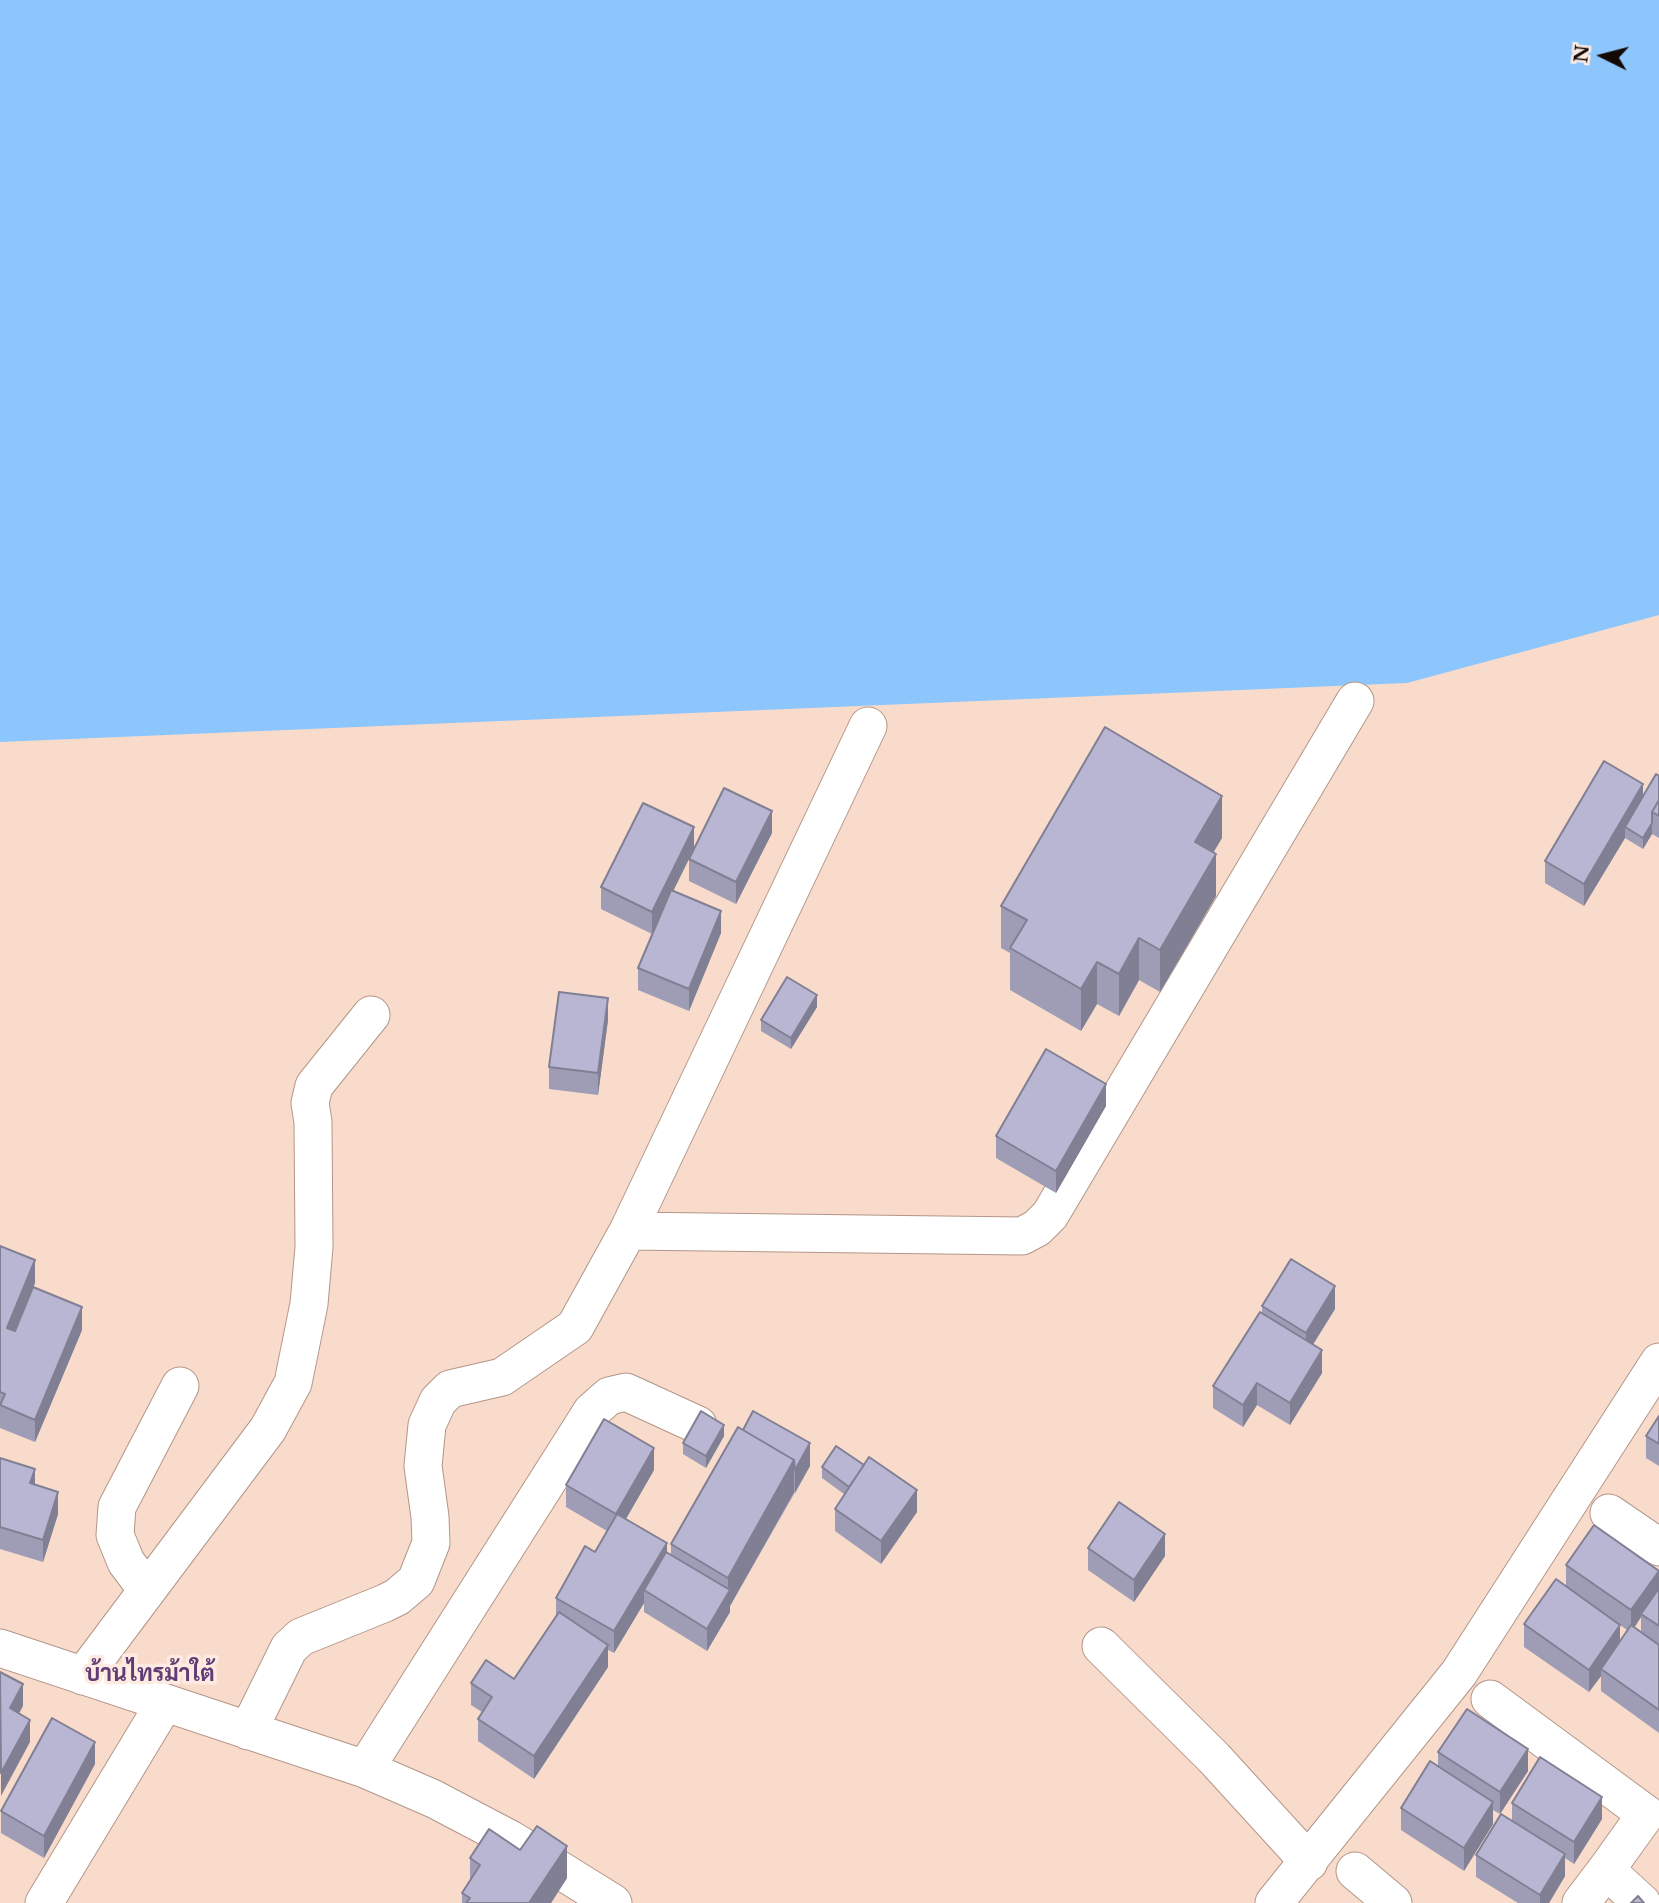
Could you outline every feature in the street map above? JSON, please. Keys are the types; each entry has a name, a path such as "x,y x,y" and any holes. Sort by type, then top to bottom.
{"street":[{"path":"628,1231 1022,1236 1037,1228 1050,1215 1355,701"},
{"path":"248,1731 289,1648 301,1637 385,1603 416,1581 431,1543 423,1466 428,1425 438,1401 450,1389 502,1377 575,1327 628,1231 868,726"},
{"path":"83,1676 268,1429 293,1383 309,1304 314,1247 313,1122 310,1103 314,1086 371,1015"},
{"path":"1274,1903 1460,1674 1659,1362"},
{"path":"147,1590 126,1562 115,1535 117,1507 180,1386"},
{"path":"365,1769 592,1411 608,1396 626,1392 698,1425"},
{"path":"1609,1513 1659,1547"},
{"path":"1101,1646 1214,1758 1309,1862"},
{"path":"0,1648 365,1769 435,1798 510,1839 613,1903"},
{"path":"1490,1699 1652,1807 1581,1903"},
{"path":"44,1903 164,1704"},
{"path":"1606,1870 1642,1903"},
{"path":"1355,1871 1393,1903"}],"water":[{"path":"0,0 1659,0 1659,615 1407,683 0,742"}],"building":[{"path":"1105,727 1222,796 1195,842 1216,854 1160,950 1139,938 1119,974 1097,962 1081,989 1010,948 1027,920 1001,906"},
{"path":"1604,761 1643,784 1584,884 1545,861"},
{"path":"1656,774 1659,776 1659,800 1652,812 1652,823 1643,838 1625,827"},
{"path":"724,788 772,811 736,882 689,859"},
{"path":"1659,800 1659,816 1652,812"},
{"path":"643,803 694,827 652,912 601,887"},
{"path":"671,890 721,911 689,989 638,968"},
{"path":"787,977 817,995 791,1038 761,1020"},
{"path":"559,992 608,998 598,1073 549,1067"},
{"path":"1046,1049 1106,1084 1056,1171 996,1136"},
{"path":"0,1246 35,1260 7,1328 15,1331 33,1287 82,1307 35,1420 0,1405 5,1394 0,1392"},
{"path":"1291,1259 1335,1286 1306,1333 1262,1306"},
{"path":"1260,1312 1322,1350 1290,1403 1257,1383 1243,1405 1213,1386"},
{"path":"701,1411 724,1425 706,1456 683,1443"},
{"path":"753,1411 810,1443 795,1470 794,1460 743,1430"},
{"path":"1659,1416 1659,1444 1646,1436"},
{"path":"604,1419 654,1448 616,1514 566,1485"},
{"path":"738,1427 794,1460 728,1578 671,1544"},
{"path":"836,1446 864,1465 849,1487 822,1467"},
{"path":"869,1457 917,1490 881,1541 835,1509"},
{"path":"0,1458 35,1469 30,1483 58,1492 43,1540 0,1527"},
{"path":"1119,1502 1165,1534 1134,1580 1088,1548"},
{"path":"617,1514 667,1543 614,1631 556,1598 585,1546 595,1552"},
{"path":"1594,1525 1659,1571 1631,1610 1566,1565"},
{"path":"666,1552 730,1590 707,1629 644,1590"},
{"path":"1556,1579 1620,1625 1589,1670 1524,1624"},
{"path":"1659,1588 1659,1626 1641,1614"},
{"path":"559,1612 608,1645 534,1756 478,1719 492,1697 471,1683 486,1660 514,1679"},
{"path":"1631,1625 1659,1645 1659,1710 1601,1669"},
{"path":"0,1672 23,1684 10,1708 30,1720 1,1773"},
{"path":"1467,1709 1528,1749 1500,1792 1438,1752"},
{"path":"52,1718 95,1742 44,1836 1,1811"},
{"path":"1540,1757 1602,1797 1574,1842 1512,1803"},
{"path":"1430,1761 1493,1802 1464,1848 1401,1808"},
{"path":"1501,1814 1565,1854 1540,1895 1476,1855"},
{"path":"537,1826 567,1846 529,1903 466,1903 470,1898 462,1893 480,1865 470,1858 489,1829 520,1850"},
{"path":"1638,1896 1644,1903 1631,1903"}],"district":[{"name":"บ้านไทรม้าใต้","path":"150,1675"}]}
